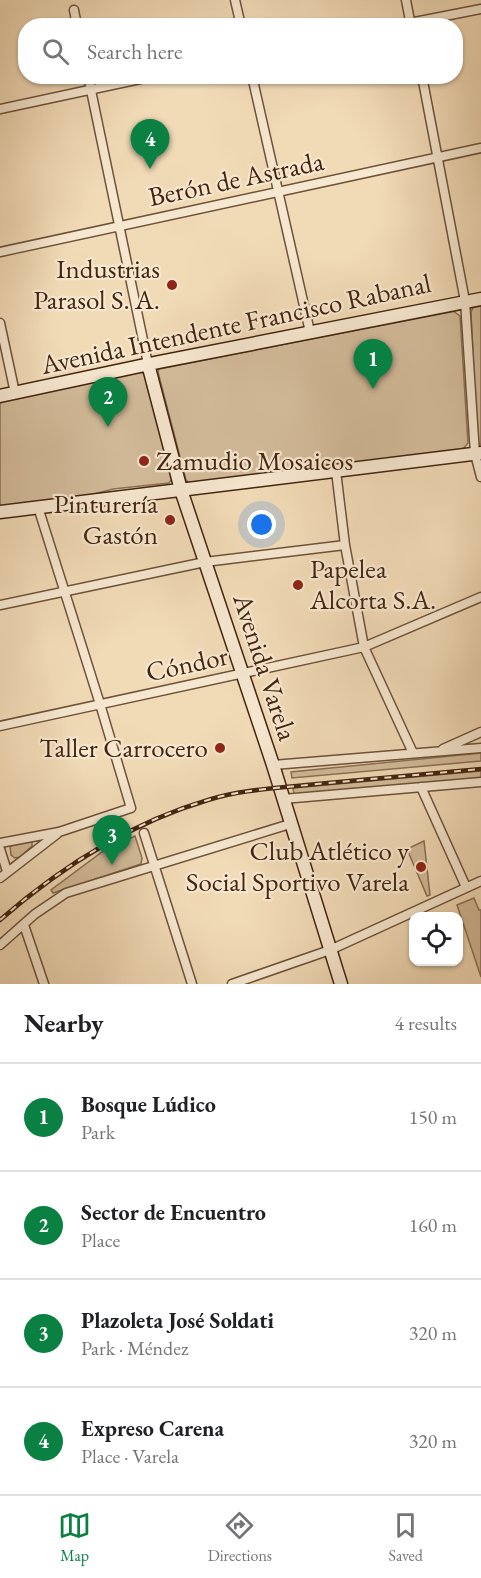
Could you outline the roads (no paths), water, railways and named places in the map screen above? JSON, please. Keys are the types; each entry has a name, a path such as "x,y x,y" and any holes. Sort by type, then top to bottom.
{"main road":[{"name":"Avenida Intendente Francisco Rabanal","path":"0,396 148,364 481,299"},
{"name":"Avenida Varela","path":"148,364 181,490 273,765 341,984"},
{"path":"0,512 478,454"}],"street":[{"path":"235,0 239,18"},
{"path":"406,0 410,18"},
{"path":"439,18 481,9"},
{"path":"74,10 76,18"},
{"path":"90,84 148,364"},
{"path":"0,109 115,84"},
{"path":"254,84 310,332"},
{"path":"424,84 465,302 481,477"},
{"name":"Berón de Astrada","path":"0,252 481,148"},
{"path":"0,323 15,393"},
{"path":"336,471 345,545 364,647 414,753"},
{"path":"0,843 60,832 131,808 38,507"},
{"path":"0,605 205,562 345,545"},
{"name":"Cóndor","path":"0,726 364,647 481,597"},
{"path":"437,752 481,732"},
{"path":"273,765 481,748"},
{"path":"283,799 481,782"},
{"path":"421,788 466,887"},
{"path":"0,945 35,914 66,893 290,824"},
{"path":"0,878 60,832"},
{"path":"144,833 192,984"},
{"path":"0,849 8,871"},
{"path":"232,984 330,950 481,881"},
{"path":"24,925 44,984"}],"railway":[{"path":"0,920 47,882 98,849 151,821 208,800 262,789 481,769"}],"place":[{"name":"Expreso Carena","path":"150,169"},
{"name":"Industrias Parasol S. A.","path":"172,285"},
{"name":"Bosque Lúdico","path":"373,389"},
{"name":"Sector de Encuentro","path":"108,427"},
{"name":"Zamudio Mosaicos","path":"144,461"},
{"name":"Pinturería Gastón","path":"170,520"},
{"name":"Papelea Alcorta S.A.","path":"298,585"},
{"name":"Taller Carrocero","path":"220,748"},
{"name":"Plazoleta José Soldati","path":"112,865"},
{"name":"Club Atlético y Social Sportivo Varela","path":"421,867"}]}
